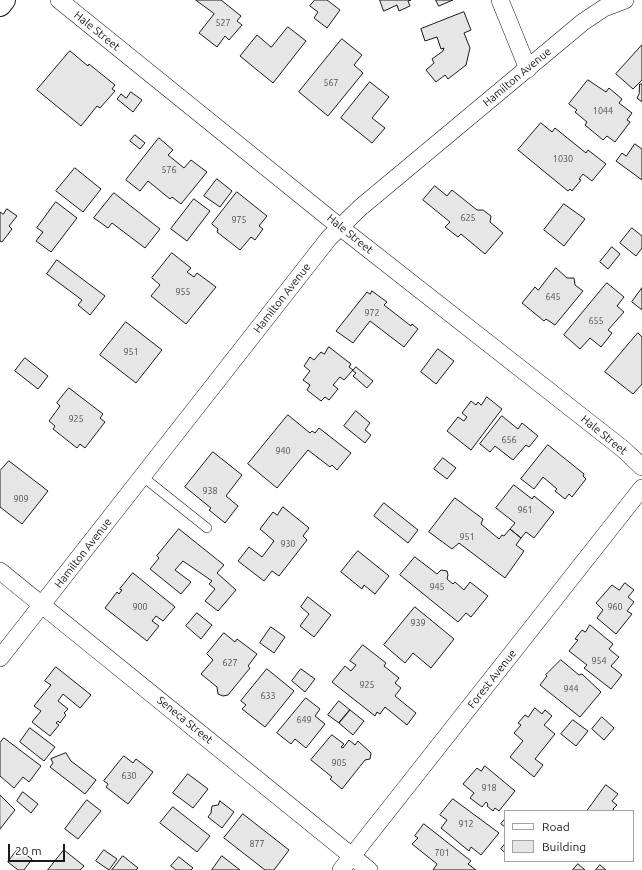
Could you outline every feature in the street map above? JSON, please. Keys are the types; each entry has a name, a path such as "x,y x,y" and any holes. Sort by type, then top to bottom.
{"main road":[{"path":"0,5 4,0"}],"street":[{"name":"Hale Street","path":"59,0 340,227 623,449 642,467"},
{"path":"500,0 528,69"},
{"name":"Hamilton Avenue","path":"0,658 324,244 340,227 361,207 588,18 604,8 625,0"},
{"name":"Forest Avenue","path":"341,870 642,488"},
{"name":"Seneca Street","path":"0,571 43,604 369,870"}],"lane":[{"path":"142,477 207,528"}],"building":[{"path":"196,0 221,0 241,16 237,21 242,25 229,40 225,36 217,47 199,33 214,14"},
{"path":"315,0 327,0 340,10 327,28 314,18 318,12 310,6"},
{"path":"380,0 411,0 408,1 410,6 399,11 397,5 384,11"},
{"path":"436,0 453,0 439,6"},
{"path":"464,12 471,30 464,33 470,48 466,65 448,79 445,75 436,82 426,70 434,63 432,59 443,51 444,48 441,49 437,37 425,41 421,29"},
{"path":"288,27 306,41 273,83 240,56 257,35 271,47"},
{"path":"342,39 362,55 354,65 363,73 328,116 299,92"},
{"path":"642,45 642,80 633,89 616,74"},
{"path":"70,51 115,85 112,89 115,91 100,108 97,106 81,126 37,90"},
{"path":"588,80 606,92 609,88 622,99 619,103 632,113 627,120 630,122 615,142 607,136 603,140 585,125 587,122 575,112 577,110 569,104"},
{"path":"370,82 389,97 372,118 385,128 372,143 341,118"},
{"path":"640,84 642,84 642,102 637,98"},
{"path":"131,92 142,100 133,112 117,99 121,94 126,98"},
{"path":"541,123 552,132 555,128 586,153 588,150 606,164 592,181 583,174 579,179 581,180 572,191 570,189 568,191 518,150"},
{"path":"135,135 145,143 140,149 130,141"},
{"path":"159,138 173,150 168,155 184,168 191,160 207,172 181,204 172,197 170,199 148,181 140,191 126,180"},
{"path":"635,144 642,149 642,180 616,161 622,153 626,156"},
{"path":"75,168 101,189 83,212 56,191"},
{"path":"217,179 232,191 220,207 204,196"},
{"path":"435,186 447,196 452,190 477,210 483,210 491,216 490,222 503,233 485,254 461,234 458,237 445,227 450,222 423,200"},
{"path":"237,192 267,216 259,226 263,229 255,240 251,237 240,250 217,232 218,229 212,224"},
{"path":"114,193 160,229 145,248 112,223 108,228 94,218"},
{"path":"194,199 210,211 187,241 171,229"},
{"path":"56,202 77,218 51,252 36,241 43,232 37,228"},
{"path":"564,204 585,219 564,246 544,230"},
{"path":"7,209 17,216 9,226 12,229 2,242 0,241 0,212 3,214"},
{"path":"632,228 642,236 642,248 636,256 620,243"},
{"path":"612,247 620,254 608,269 600,262"},
{"path":"172,253 191,268 187,272 194,277 197,273 216,287 186,324 151,296 160,285 152,278"},
{"path":"57,260 105,296 90,315 78,305 82,300 47,274"},
{"path":"556,268 567,278 574,278 575,285 583,291 555,325 546,319 544,321 522,303 535,287 538,290"},
{"path":"607,283 624,297 617,306 624,312 608,330 612,333 601,347 590,338 580,349 564,335"},
{"path":"642,288 642,310 632,302"},
{"path":"372,291 387,302 384,305 411,326 412,324 418,329 404,347 370,321 353,343 336,331 367,292 370,294"},
{"path":"126,322 162,350 136,383 100,355"},
{"path":"638,333 642,337 642,384 633,394 605,372"},
{"path":"329,347 351,364 349,367 353,370 344,380 340,377 333,385 338,389 329,400 325,397 321,401 307,390 310,385 303,380 310,371 304,366 310,357 314,360 321,352 324,354"},
{"path":"438,349 454,361 436,384 421,372"},
{"path":"25,358 48,376 38,389 15,371"},
{"path":"356,367 373,381 367,388 353,376 356,373 353,371"},
{"path":"69,388 103,414 100,418 105,422 85,448 80,444 77,448 53,429 55,426 49,421 60,406 57,403"},
{"path":"487,397 502,409 471,450 447,431 458,417 464,421 467,417 462,413 471,401 476,405 478,402 481,405"},
{"path":"356,411 370,423 365,430 371,435 365,443 344,426"},
{"path":"288,415 310,433 312,431 315,433 319,428 351,453 337,470 332,465 330,467 308,450 277,488 248,464"},
{"path":"502,416 518,429 522,423 538,436 529,447 526,445 513,460 495,446 490,452 480,444"},
{"path":"548,445 584,474 583,476 586,479 572,497 569,494 565,499 555,491 557,489 543,477 534,489 521,479"},
{"path":"213,452 242,475 226,496 238,506 225,523 209,510 211,508 185,487"},
{"path":"443,458 456,468 447,479 434,469"},
{"path":"9,461 48,491 22,524 0,507 0,471"},
{"path":"514,485 532,499 534,496 554,512 534,538 526,532 521,538 510,529 515,523 496,508"},
{"path":"455,498 483,519 481,524 499,539 510,529 521,538 516,545 524,551 505,578 459,543 452,549 429,532"},
{"path":"384,503 418,530 408,543 374,516"},
{"path":"283,507 309,528 303,536 307,540 279,576 272,571 264,581 238,561 249,547 262,557 274,541 260,529 273,512 277,515"},
{"path":"179,529 224,565 217,573 236,590 218,611 205,601 215,589 209,584 212,581 183,561 175,570 191,582 181,594 150,569 159,558 157,556"},
{"path":"358,551 389,576 375,594 364,585 362,589 341,572"},
{"path":"415,557 437,574 441,570 447,571 447,579 453,584 455,582 464,590 470,582 488,596 471,617 466,613 458,622 400,575"},
{"path":"133,573 175,607 163,621 156,616 152,621 159,626 147,641 105,608 117,592 119,594 122,590 120,589"},
{"path":"625,583 634,590 628,597 634,602 627,611 632,614 616,634 597,618 603,610 596,603 612,585 619,590"},
{"path":"308,597 331,615 314,637 300,626 309,614 301,607"},
{"path":"415,607 454,639 431,668 413,653 405,663 384,645"},
{"path":"197,613 212,625 201,639 186,626"},
{"path":"590,625 613,644 609,649 619,657 611,666 622,675 611,689 584,668 587,665 569,651 578,640 575,639 582,630 585,632"},
{"path":"271,627 285,637 274,653 260,643"},
{"path":"224,633 235,642 237,639 257,654 248,666 250,668 228,695 223,696 218,694 217,687 201,674 213,660 207,654"},
{"path":"363,645 386,663 384,666 399,678 395,683 401,688 395,696 416,713 407,725 385,707 380,714 377,712 375,716 332,682 345,666 351,671 356,665 350,661"},
{"path":"561,660 579,675 582,674 601,692 580,717 540,685 547,676 546,675"},
{"path":"56,667 91,695 80,708 63,694 58,701 68,709 64,713 66,715 60,723 58,721 56,723 59,725 50,736 32,722 41,711 34,706 51,685 45,681"},
{"path":"267,669 294,691 265,727 242,709 246,705 241,701"},
{"path":"301,669 315,679 305,692 292,681"},
{"path":"306,698 320,709 315,716 325,724 306,748 295,739 291,744 277,733"},
{"path":"339,701 350,710 339,723 328,715"},
{"path":"535,708 542,714 545,710 552,716 544,725 555,734 535,759 543,765 534,777 510,757 523,741 514,733 521,725 518,723 525,715 528,717"},
{"path":"350,710 364,721 353,735 339,723"},
{"path":"602,717 614,728 604,740 592,729"},
{"path":"573,720 588,731 576,746 561,734"},
{"path":"30,728 55,747 44,761 20,742"},
{"path":"332,735 344,744 341,747 343,748 349,740 355,745 358,741 371,753 370,759 365,760 342,789 330,779 332,777 311,760"},
{"path":"4,738 41,766 29,782 23,777 14,788 0,776 0,743"},
{"path":"66,753 71,761 96,780 85,794 50,767 53,763 51,759"},
{"path":"124,756 133,763 136,759 153,772 128,804 106,787 108,784 104,781"},
{"path":"485,766 515,791 499,811 495,808 493,811 487,806 488,804 486,802 482,807 470,798 474,793 463,784 477,768 481,771"},
{"path":"188,774 208,789 193,808 173,793"},
{"path":"606,785 618,794 612,801 617,805 613,809 614,810 588,810"},
{"path":"23,792 38,804 31,813 17,801"},
{"path":"0,795 15,810 0,829"},
{"path":"453,799 499,833 481,855 471,847 469,851 441,828 447,820 440,815"},
{"path":"87,800 101,811 78,839 65,829"},
{"path":"220,801 234,812 222,828 208,817 211,813 212,806 218,805"},
{"path":"173,807 210,836 197,852 160,823"},
{"path":"243,814 289,850 274,870 265,870 224,838"},
{"path":"424,824 471,861 468,864 476,870 433,870 437,864 412,844 418,838 415,836"},
{"path":"504,845 504,852 501,849"},
{"path":"18,849 32,859 24,870 18,870 8,862"},
{"path":"64,850 84,866 80,870 48,870"},
{"path":"104,850 117,859 109,870 96,861"},
{"path":"123,856 138,868 136,870 112,870"},
{"path":"222,856 240,870 212,870"},
{"path":"179,857 193,868 191,870 176,870 171,866"},
{"path":"578,864 585,870 573,870"},
{"path":"600,865 606,870 596,870"}]}
